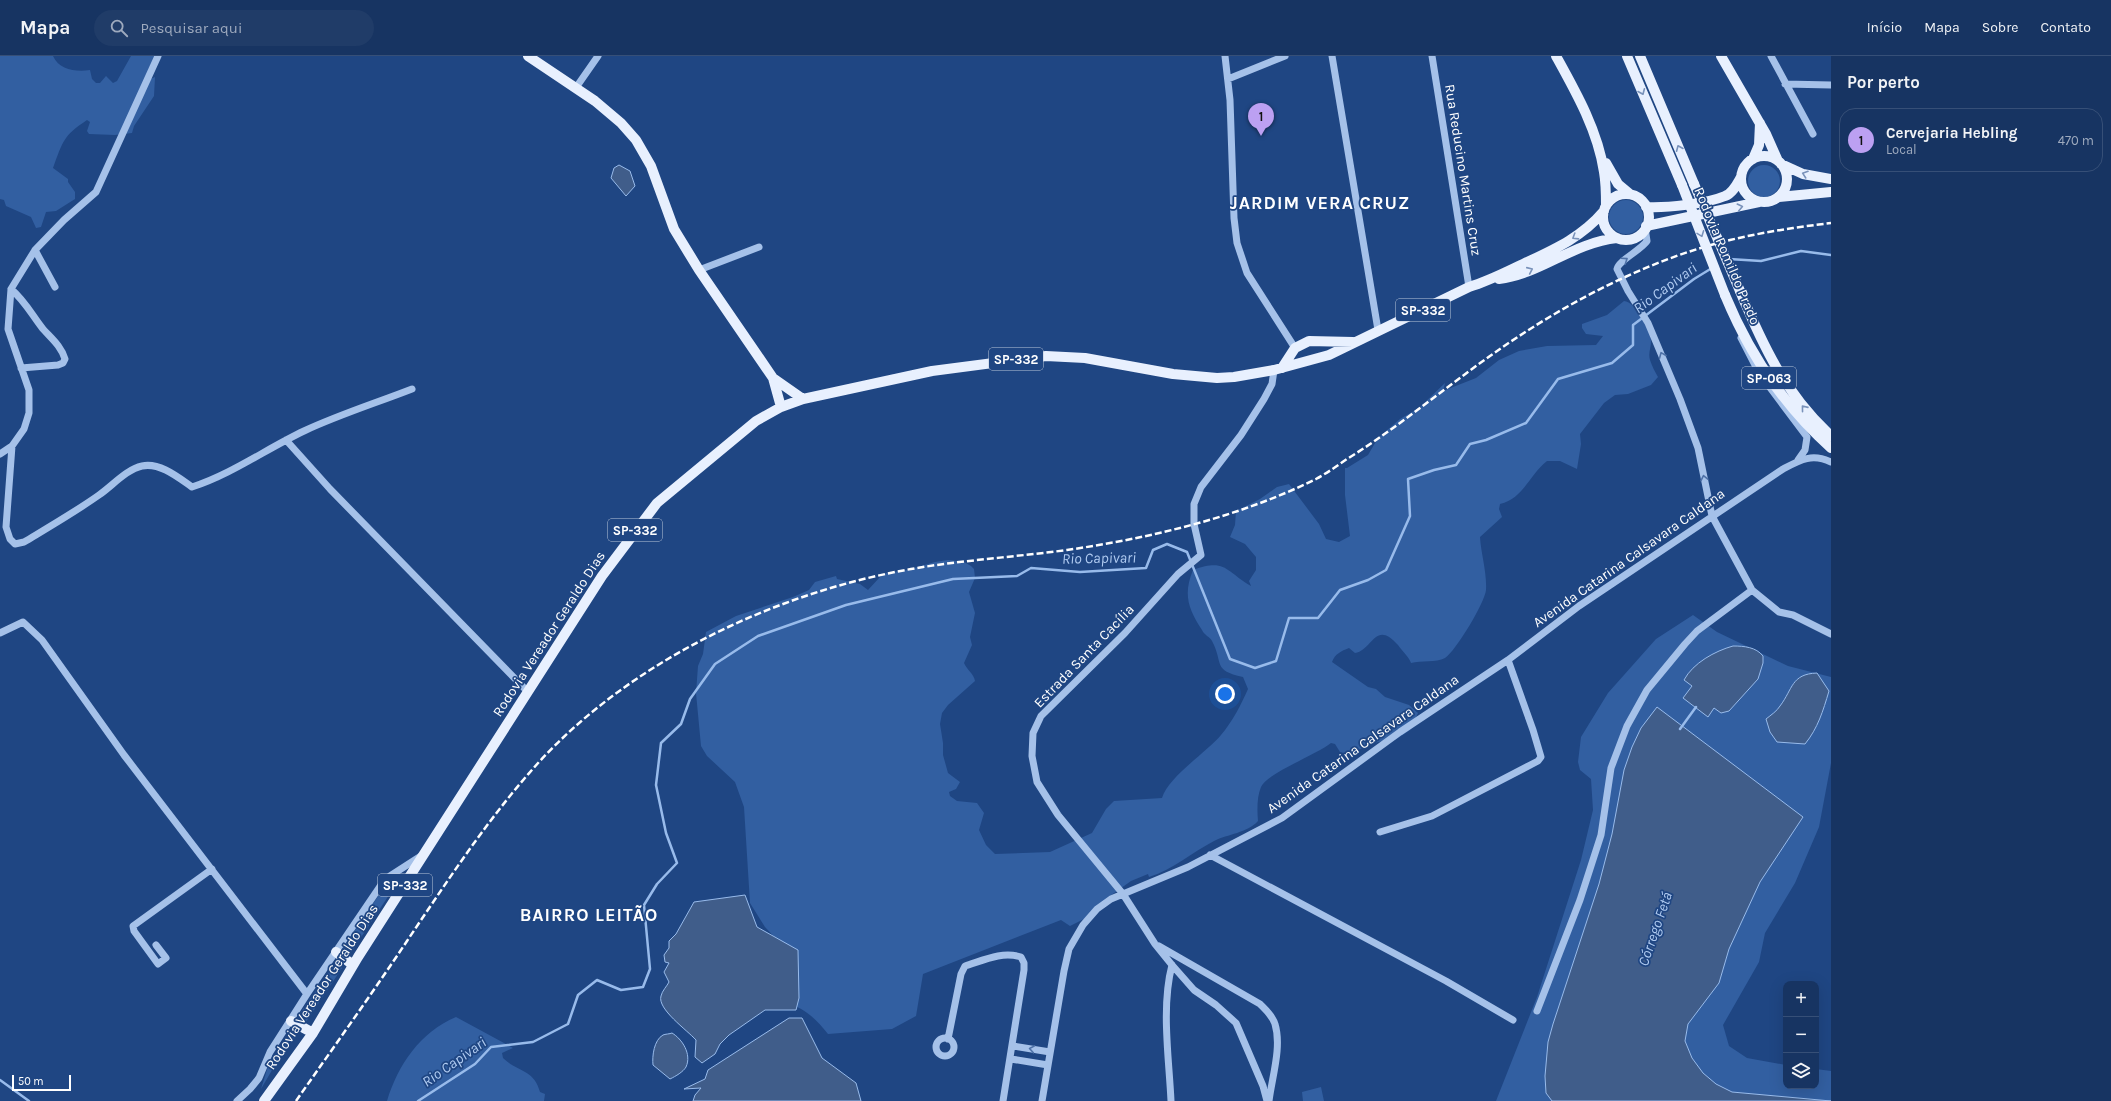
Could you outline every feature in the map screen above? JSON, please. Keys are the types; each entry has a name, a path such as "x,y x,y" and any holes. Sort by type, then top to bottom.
{"main road":[{"path":"528,56 595,101 621,123 636,140 651,166 674,229 699,270 773,378 781,407"},
{"path":"1549,56 1567,75"},
{"path":"1556,56 1578,96 1598,151 1605,173 1606,227 1617,238"},
{"name":"Rodovia Romildo Prado","path":"1627,56 1682,185 1726,297 1766,375 1792,408 1831,448"},
{"name":"Rodovia Romildo Prado","path":"1640,56 1740,291 1769,355 1782,378 1807,412 1831,436"},
{"path":"1721,56 1760,123 1786,172 1787,181 1785,189 1779,197"},
{"path":"1646,207 1682,206 1725,196 1736,186 1741,177 1744,166 1752,159 1759,145 1760,123"},
{"path":"1598,151 1618,184 1630,194 1637,197 1646,207 1648,220 1646,227"},
{"path":"1752,159 1766,156 1803,174 1831,179"},
{"path":"1741,177 1745,193 1759,202"},
{"name":"SP-332","path":"1617,238 1625,240 1633,238 1640,234 1646,227 1759,202 1770,202 1779,197 1831,192"},
{"name":"SP-332","path":"1605,208 1616,196 1630,194"},
{"name":"Rodovia Vereador Geraldo Dias","path":"1493,280 1575,238 1592,225 1605,208"},
{"name":"Rodovia Vereador Geraldo Dias","path":"264,1101 313,1033 353,965 602,576 649,512 666,494 764,415 803,399 932,371 1046,356 1086,358 1173,374 1217,378 1234,377 1278,369 1329,355 1469,287 1493,280 1520,275 1590,243 1617,238"},
{"path":"1326,340 1329,355"},
{"path":"1278,369 1295,348 1309,341 1326,340 1354,342"},
{"path":"1295,348 1300,357 1306,362"},
{"path":"773,378 803,399"},
{"path":"336,952 353,965"},
{"path":"291,1021 313,1033"}],"street":[{"path":"0,454 12,446 24,429 28,413 29,390 8,329 11,289 35,250 64,220 96,192 158,56"},
{"path":"575,89 598,56"},
{"path":"1224,56 1228,79 1234,218 1240,255 1254,285 1295,348"},
{"path":"1228,79 1284,56"},
{"path":"1332,56 1378,330"},
{"name":"Rua Reducino Martins Cruz","path":"1432,56 1469,287"},
{"path":"1771,56 1813,134"},
{"path":"1785,84 1831,85"},
{"path":"1646,227 1647,241 1643,247 1617,266 1618,273 1648,324 1698,448 1712,516 1752,590 1779,612 1793,615 1831,634"},
{"path":"699,270 759,246"},
{"path":"35,250 55,287"},
{"path":"11,289 22,298 43,329 53,338 63,352 65,359 63,363 21,368"},
{"path":"1726,297 1745,349 1756,368 1808,437 1805,450 1798,461"},
{"name":"Estrada Santa Cacília","path":"1268,1101 1264,1086 1236,1023 1216,1005 1194,990 1155,944 1124,894 1058,815 1037,782 1032,756 1034,734 1041,716 1125,633 1178,574 1198,560 1201,552 1194,524 1194,504 1201,487 1241,435 1264,399 1278,369"},
{"path":"12,446 6,526 10,539 15,544 24,542 99,495 130,472 142,466 155,466 172,474 192,487 207,482 304,431 412,388"},
{"path":"286,440 330,488 528,692"},
{"path":"1798,461 1815,457 1831,462"},
{"name":"Avenida Catarina Calsavara Caldana","path":"1042,1101 1069,949 1083,925 1097,909 1111,899 1210,855 1282,818 1400,732 1508,660 1579,606 1712,516 1798,461"},
{"path":"1537,1011 1580,900 1601,836 1611,768 1627,726 1647,690 1685,644 1697,631 1752,590"},
{"path":"0,633 23,622 42,640 124,755 307,994"},
{"path":"1380,832 1432,816 1538,761 1541,757 1534,730 1508,660"},
{"path":"237,1101 259,1078 270,1052 307,994 381,885 390,876 425,854"},
{"path":"1210,855 1446,981 1513,1020"},
{"path":"156,945 166,958 158,964 134,931 133,926 212,869"},
{"path":"1155,944 1260,1004 1269,1012 1275,1022 1277,1034 1268,1101"},
{"path":"948,1039 962,970 965,966 998,955 1012,954 1021,957 1024,963 1011,1060 1003,1101"},
{"path":"1171,1101 1167,999 1168,979 1172,965"},
{"path":"1013,1046 1050,1052"},
{"path":"1011,1060 1048,1065"}],"shaded area":[{"path":"0,56 53,56 59,64 68,69 79,71 90,70 92,79 96,83 100,83 106,76 113,83 117,81 131,56 156,56 149,68 144,82 155,77 154,96 134,126 132,133 115,135 89,134 87,131 90,122 87,120 68,135 59,151 53,168 68,179 68,182 75,192 75,199 56,211 46,212 41,227 36,228 31,217 6,206 4,200 0,199"},
{"path":"1761,165 1767,165 1777,172 1780,181 1779,187 1773,194 1767,197 1761,197 1751,190 1748,184 1748,178 1755,168"},
{"path":"1623,200 1629,200 1633,201 1640,207 1643,217 1642,224 1636,231 1629,234 1623,234 1619,233 1612,227 1609,220 1609,214 1610,210 1616,203"},
{"path":"1624,301 1629,303 1638,311 1646,324 1651,341 1649,355 1650,360 1658,377 1651,385 1628,394 1615,395 1604,403 1580,434 1581,444 1577,469 1560,461 1547,461 1515,497 1500,504 1499,509 1502,517 1480,537 1486,577 1486,590 1481,605 1450,654 1441,660 1411,663 1398,645 1390,638 1384,635 1379,635 1361,651 1355,653 1349,648 1343,650 1333,659 1332,662 1368,687 1376,689 1385,697 1409,705 1418,713 1410,730 1395,740 1378,742 1348,754 1340,752 1335,744 1331,743 1282,770 1265,782 1261,787 1259,795 1257,808 1258,821 1254,825 1243,831 1214,841 1158,874 1149,877 1148,874 1131,881 1110,896 1094,914 1070,926 1061,920 923,974 916,1016 892,1029 828,1034 810,1015 793,1005 786,1003 778,941 765,927 750,903 744,807 735,782 707,756 701,746 696,693 698,666 703,654 706,632 736,616 793,597 809,590 815,582 836,576 837,579 860,584 868,590 880,577 886,573 907,570 948,560 964,562 971,566 974,569 975,578 969,592 975,613 970,637 972,645 964,663 975,681 948,705 942,713 940,724 943,755 948,773 960,782 956,789 949,792 950,796 957,801 977,803 984,813 979,830 986,845 995,854 1050,852 1092,833 1106,809 1114,801 1162,798 1166,790 1180,773 1221,735 1229,725 1239,707 1248,689 1243,677 1227,672 1220,665 1216,649 1212,641 1203,632 1193,615 1188,601 1188,587 1193,570 1212,565 1225,568 1251,586 1249,581 1256,570 1256,557 1245,544 1230,537 1235,525 1236,511 1260,499 1277,487 1289,484 1319,524 1326,539 1339,542 1350,536 1345,495 1345,468 1368,455 1378,438 1400,419 1419,408 1445,383 1443,391 1476,378 1499,360 1519,351 1547,346 1596,345 1603,336 1586,334 1582,328 1582,324 1607,315"},
{"path":"1693,615 1717,632 1788,666 1831,677 1831,763 1819,827 1795,883 1765,933 1759,962 1723,1025 1729,1046 1747,1058 1783,1064 1783,1089 1819,1089 1819,1069 1831,1071 1831,1101 1496,1101 1537,997 1581,860 1593,810 1591,779 1580,770 1578,762 1581,737 1608,693 1656,639"},
{"path":"385,886 391,888 391,892 350,954 346,955 343,948"},
{"path":"336,962 342,964 342,968 306,1022 302,1023 298,1020 301,1012"},
{"path":"456,1017 513,1048 502,1053 503,1058 508,1063 534,1079 540,1092 545,1094 544,1101 387,1101 397,1075 412,1051 432,1031 443,1023"},
{"path":"292,1032 297,1034 297,1037 289,1041 261,1089 269,1063"},
{"path":"1321,1087 1324,1101 1303,1101 1302,1092"}],"water":[{"path":"619,165 630,171 635,186 626,196 611,178 614,168"},
{"path":"1733,646 1753,649 1763,656 1763,663 1758,679 1729,711 1721,713 1714,708 1708,717 1683,698 1692,686 1684,680 1693,668 1705,658"},
{"path":"1817,673 1829,691 1813,732 1805,744 1777,742 1770,732 1766,719 1779,708 1797,679 1808,674"},
{"path":"1657,707 1803,817 1760,882 1729,949 1719,983 1688,1024 1685,1041 1692,1058 1703,1073 1716,1084 1732,1092 1831,1101 1552,1101 1546,1093 1545,1076 1548,1042 1599,884 1612,834 1624,770 1632,747 1641,728"},
{"path":"745,895 757,927 798,950 799,998 796,1010 765,1010 729,1035 720,1044 715,1054 702,1063 695,1057 696,1040 668,1013 661,1001 663,990 669,982 664,972 669,963 665,962 664,955 669,948 669,941 676,934 694,902"},
{"path":"789,1018 802,1018 822,1058 856,1083 861,1101 693,1101 695,1095 701,1088 684,1089 705,1079 708,1070"},
{"path":"672,1033 685,1047 688,1062 685,1069 670,1079 653,1065 653,1057 654,1048 660,1037"}],"waterway":[{"name":"Rio Capivari","path":"1729,259 1761,261 1801,251 1831,255"},
{"name":"Rio Capivari","path":"418,1101 475,1064 491,1047 533,1042 568,1024 578,995 597,980 621,990 643,987 650,969 644,905 657,884 677,863 666,833 656,785 661,743 681,724 690,699 715,664 758,636 846,605 953,579 1017,576 1031,568 1080,572 1146,568 1153,550 1167,544 1187,552 1230,659 1255,668 1276,661 1289,618 1318,618 1340,590 1368,580 1386,570 1410,516 1408,479 1434,470 1456,465 1470,444 1486,440 1526,423 1558,379 1612,363 1633,345 1633,325 1694,279 1712,268"},
{"name":"Córrego Fetá","path":"1680,729 1696,707"},
{"path":"0,1080 29,1101"}],"railway":[{"path":"296,1101 470,849 521,783 539,762 576,725 618,692 662,662 709,636 758,614 809,595 860,580 930,566 1067,550 1131,539 1194,524 1226,515 1256,504 1287,492 1328,472 1384,435 1517,337 1605,287 1636,272 1698,249 1755,235 1831,223"}],"place":[{"name":"Cervejaria Hebling","path":"1261,136"}],"district":[{"name":"JARDIM VERA CRUZ","path":"1320,203"},
{"name":"BAIRRO LEITÃO","path":"589,915"}]}
